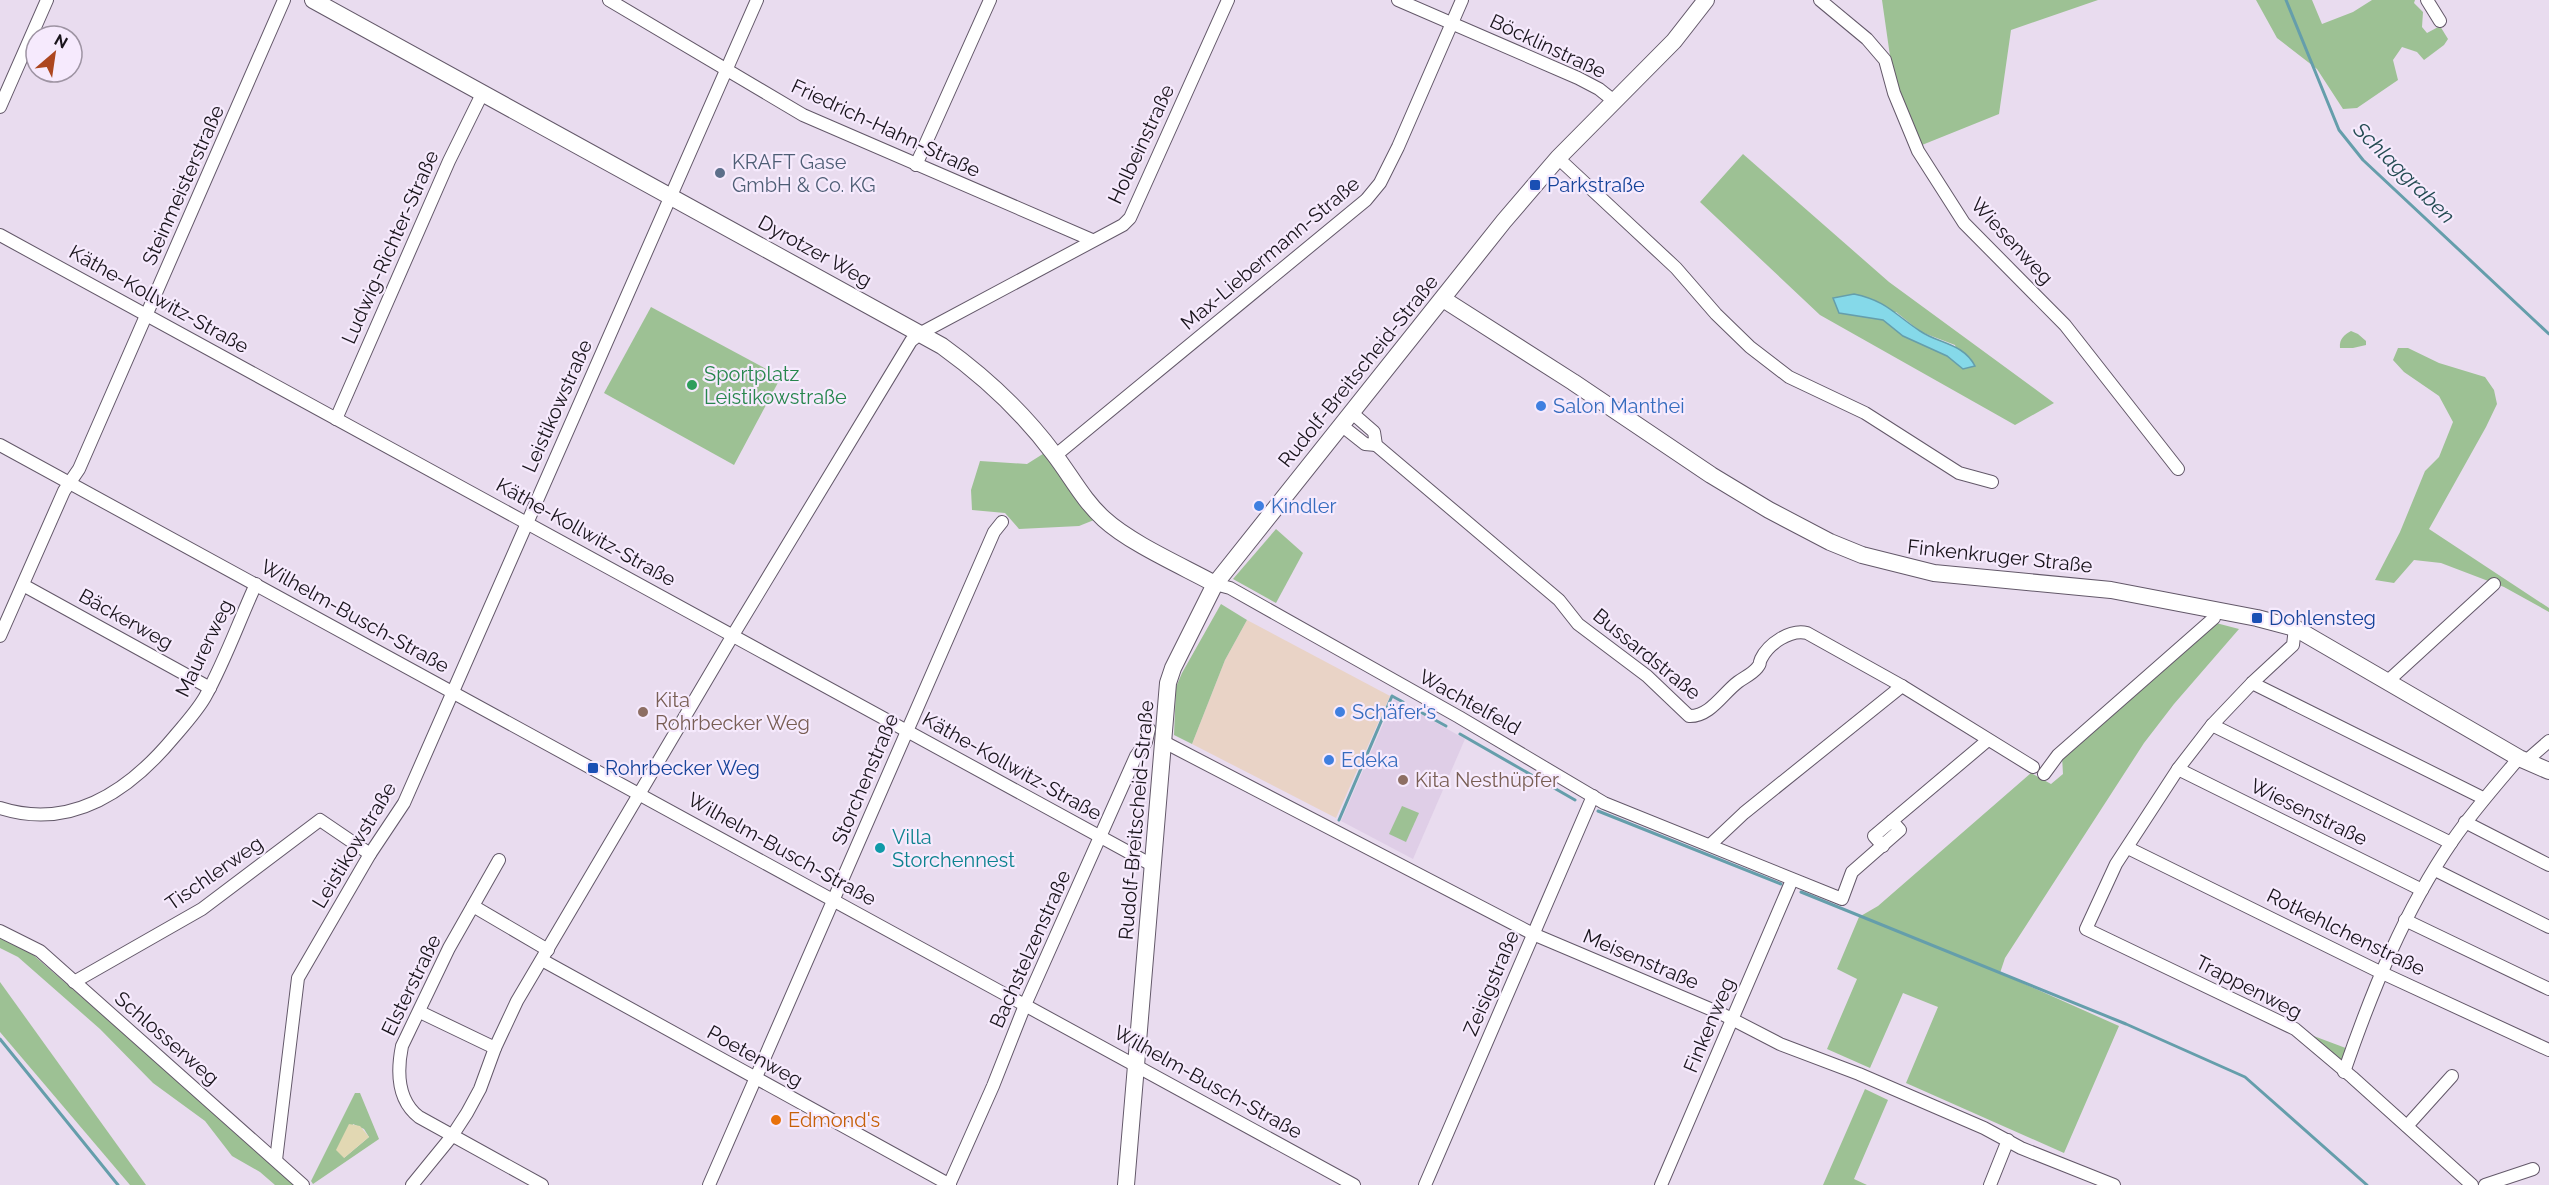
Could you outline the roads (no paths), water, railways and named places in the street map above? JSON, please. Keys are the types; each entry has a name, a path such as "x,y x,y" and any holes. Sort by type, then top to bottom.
{"street":[{"path":"0,107 47,0"},
{"name":"Steinmeisterstraße","path":"0,636 64,491 79,469 284,0"},
{"name":"Dyrotzer Weg","path":"314,0 921,333 975,369 1000,392 1056,455 1086,502 1104,520 1124,534 1215,584"},
{"name":"Friedrich-Hahn-Straße","path":"609,0 802,115 1092,240"},
{"name":"Leistikowstraße","path":"276,1160 298,978 370,854 404,803 757,0"},
{"path":"916,165 990,0"},
{"name":"Holbeinstraße","path":"921,333 1123,225 1130,218 1228,0"},
{"name":"Böcklinstraße","path":"1398,0 1578,78 1599,88 1614,101"},
{"name":"Max-Liebermann-Straße","path":"1056,455 1366,200 1380,183 1398,147 1462,0"},
{"name":"Rudolf-Breitscheid-Straße","path":"1126,1185 1168,683 1173,668 1215,584 1346,418 1504,220 1558,158 1674,41 1706,0"},
{"name":"Wiesenweg","path":"1820,0 1867,39 1885,60 1894,93 1918,151 1964,223 2066,325 2178,469"},
{"path":"2427,0 2440,21"},
{"name":"Ludwig-Richter-Straße","path":"336,419 448,161 483,92"},
{"path":"1558,158 1677,268 1716,314 1750,347 1790,377 1865,413 1959,473 1992,483"},
{"name":"Käthe-Kollwitz-Straße","path":"0,235 1152,865"},
{"name":"Finkenkruger Straße","path":"1443,299 1573,382 1711,476 1830,542 1883,562 1934,573 2111,590 2215,609 2295,628 2522,760 2549,771"},
{"path":"412,1185 452,1136 480,1089 495,1048 517,1001 639,792 911,341 921,333"},
{"name":"Bussardstraße","path":"1346,418 1365,444 1376,444 1559,600 1578,624 1647,676 1689,716 1706,711 1756,669 1765,653 1785,635 1798,631 1807,633 1902,686 2039,770 2214,618 2215,609"},
{"name":"Wilhelm-Busch-Straße","path":"0,445 639,792 1354,1185"},
{"name":"Storchenstraße","path":"709,1185 994,532 1002,522"},
{"name":"Maurerweg","path":"0,808 28,814 64,812 86,806 110,795 138,776 197,710 210,688 256,584"},
{"name":"Wachtelfeld","path":"1215,584 1230,588 1604,803 1842,899 1852,872 1900,830 1892,821 1988,740"},
{"path":"2388,681 2494,584"},
{"name":"Bäckerweg","path":"23,585 210,688"},
{"path":"2128,848 2178,769 2212,724 2252,682 2293,645 2295,628"},
{"path":"2252,682 2483,798"},
{"path":"1710,845 1744,813 1902,686"},
{"name":"Wiesenstraße","path":"2212,724 2451,843"},
{"name":"Bachstelzenstraße","path":"949,1185 993,1086 1025,1005 1137,756 1146,742 1149,729"},
{"path":"2344,1072 2380,972 2405,920 2434,870 2483,798 2522,760 2549,741"},
{"name":"Meisenstraße","path":"1164,742 1533,934 1780,1044 1859,1074 2008,1140 2021,1148 2114,1185"},
{"name":"Wiesenstraße","path":"2178,769 2422,890"},
{"name":"Zeisigstraße","path":"1425,1185 1593,796"},
{"name":"Tischlerweg","path":"74,982 202,909 320,820 370,854"},
{"path":"2465,822 2549,865"},
{"name":"Trappenweg","path":"2128,848 2116,864 2086,929 2295,1029 2472,1185"},
{"name":"Rotkehlchenstraße","path":"2128,848 2380,972 2549,1050"},
{"name":"Elsterstraße","path":"499,861 449,948 402,1046 399,1079 410,1110 522,1180 543,1185"},
{"path":"2434,870 2549,927"},
{"name":"Finkenweg","path":"1661,1185 1792,880"},
{"path":"473,906 545,955"},
{"path":"2405,920 2549,989"},
{"name":"Schlosserweg","path":"0,931 40,951 303,1185"},
{"name":"Poetenweg","path":"545,955 756,1079 949,1185"},
{"path":"420,1012 495,1048"},
{"path":"2407,1126 2452,1076"},
{"path":"1990,1185 2008,1140"},
{"path":"2485,1185 2533,1169"}],"water":[{"path":"1854,294 1883,304 1920,331 1957,348 1970,358 1975,366 1963,369 1947,356 1903,336 1883,320 1839,313 1833,298"}],"waterway":[{"name":"Schlaggraben","path":"2286,0 2339,130 2363,160 2549,334"},
{"path":"1339,820 1392,696 1403,702"},
{"path":"1415,709 1446,726"},
{"path":"1460,734 1575,800"},
{"path":"1598,811 1781,884"},
{"path":"1801,892 2126,1024 2245,1077 2367,1185"},
{"path":"0,1039 118,1185"}],"place":[{"name":"KRAFT Gase GmbH & Co. KG","path":"720,173"},
{"name":"Parkstraße","path":"1535,185"},
{"name":"Sportplatz Leistikowstraße","path":"692,385"},
{"name":"Salon Manthei","path":"1541,406"},
{"name":"Kindler","path":"1259,506"},
{"name":"Dohlensteg","path":"2257,618"},
{"name":"Kita Rohrbecker Weg","path":"643,712"},
{"name":"Schäfer's","path":"1340,712"},
{"name":"Edeka","path":"1329,760"},
{"name":"Rohrbecker Weg","path":"593,768"},
{"name":"Kita Nesthüpfer","path":"1403,780"},
{"name":"Villa Storchennest","path":"880,848"},
{"name":"Edmond's","path":"776,1120"}]}
